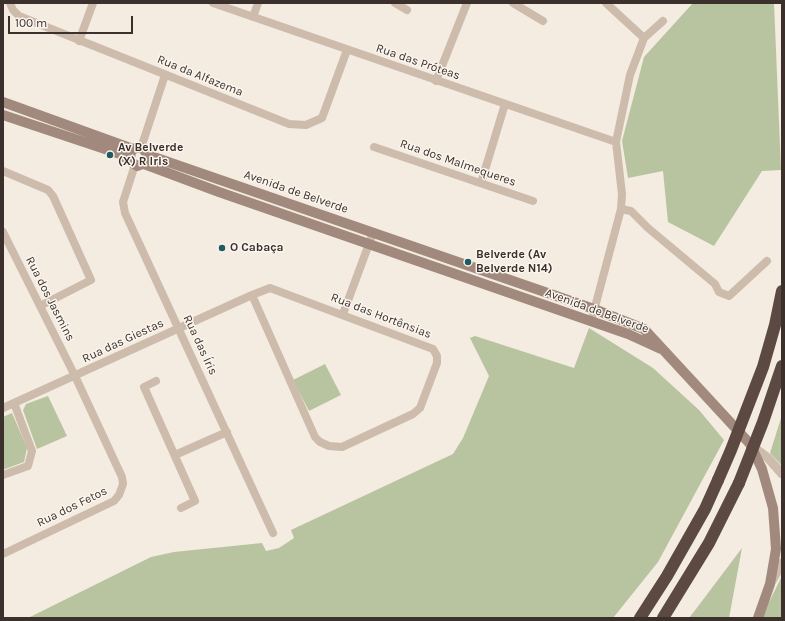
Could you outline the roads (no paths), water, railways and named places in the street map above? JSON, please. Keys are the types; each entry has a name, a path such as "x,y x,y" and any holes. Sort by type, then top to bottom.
{"highway":[{"path":"640,618 675,563 705,509 732,450 763,367 775,325 782,291"},
{"path":"663,618 708,544 739,483 763,422 782,366"}],"main road":[{"name":"Avenida de Belverde","path":"3,102 219,192 628,334 669,354"},
{"name":"Avenida de Belverde","path":"3,115 120,154 138,157 373,232 594,309 644,329 669,354"},
{"path":"669,354 750,444 767,485 780,538 770,584 758,618"}],"street":[{"name":"Rua da Alfazema","path":"10,3 13,10 19,16 289,124 306,125 322,118 347,50"},
{"path":"79,41 93,3"},
{"name":"Rua das Próteas","path":"213,3 616,142"},
{"path":"253,17 258,3"},
{"path":"395,3 407,10"},
{"path":"436,81 467,3"},
{"path":"513,3 543,21"},
{"path":"606,3 644,38"},
{"path":"591,322 621,209 622,194 616,142 630,75 644,38 663,21"},
{"name":"Rua das Íris","path":"165,75 126,192 124,208 273,533"},
{"path":"481,183 505,104"},
{"name":"Rua dos Malmequeres","path":"374,146 533,201"},
{"path":"3,171 48,190 53,196 91,280 40,306"},
{"path":"621,209 631,211 648,228 715,284 719,292 729,296 766,261"},
{"name":"Rua dos Jasmins","path":"3,232 75,376"},
{"path":"343,314 373,232"},
{"name":"Rua das Hortênsias","path":"273,289 430,347 435,352 437,363 418,411 381,430 339,447 326,445 315,437 252,295 264,290 273,289"},
{"name":"Rua das Giestas","path":"3,408 252,295"},
{"name":"Rua dos Fetos","path":"3,554 114,501 121,492 123,484 122,477 75,376"},
{"path":"156,381 144,387 195,501 181,508"},
{"path":"3,475 28,466 32,451 14,403"},
{"path":"175,455 227,432"},
{"path":"750,444 768,458 782,474"},
{"path":"770,584 782,563"}],"place":[{"name":"Av Belverde (X) R Iris","path":"110,155"},
{"name":"O Cabaça","path":"222,248"},
{"name":"Belverde (Av Belverde N14)","path":"468,262"}]}
